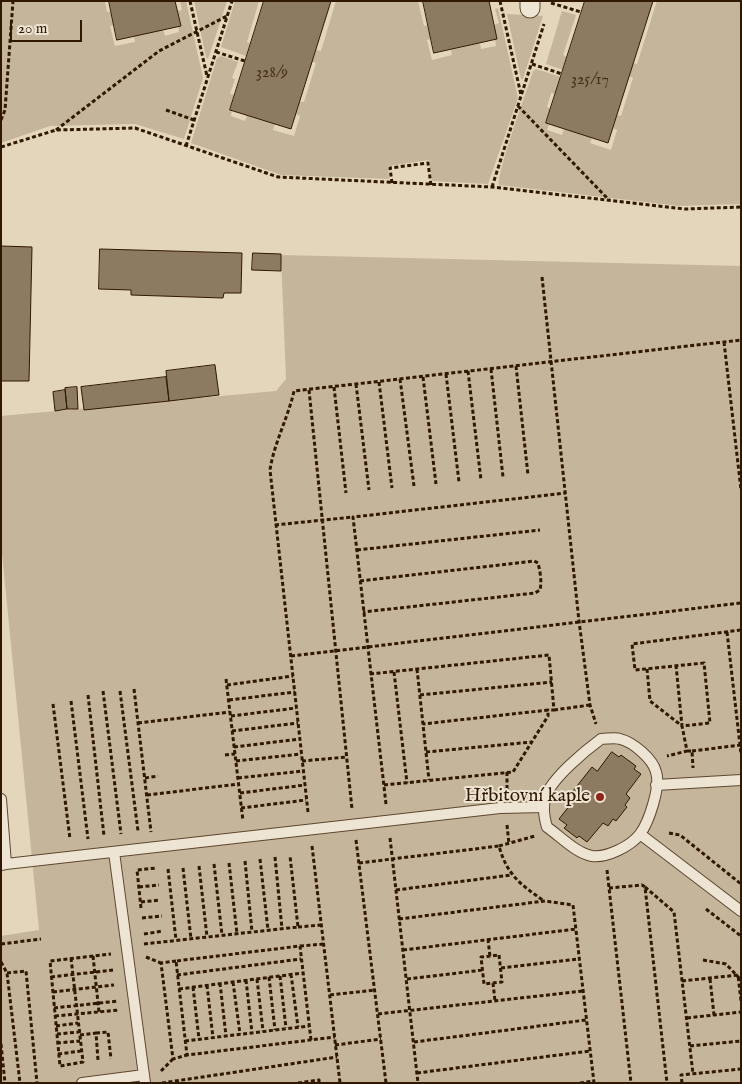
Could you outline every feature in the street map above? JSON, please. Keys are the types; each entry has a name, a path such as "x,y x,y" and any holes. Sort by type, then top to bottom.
{"lane":[{"path":"601,739 620,739 633,746 646,756 654,768 657,772 654,801 640,834 624,846 606,855 594,856 582,853 547,828 544,807 546,795 577,757 601,739"},
{"path":"656,784 741,780"},
{"path":"1,799 4,865 500,808 544,807"},
{"path":"640,834 741,911"},
{"path":"82,1083 145,1079 114,852"}],"path":[{"path":"1,120 5,110 13,1"},
{"path":"190,1 208,78"},
{"path":"186,146 232,1"},
{"path":"500,1 521,96"},
{"path":"550,8 551,2 581,12"},
{"path":"56,130 159,50 227,16"},
{"path":"492,188 545,21"},
{"path":"216,52 245,62"},
{"path":"531,64 562,74"},
{"path":"518,106 610,200"},
{"path":"166,110 194,120"},
{"path":"1,147 56,130 135,128 278,177 492,188 685,209 741,207"},
{"path":"392,183 390,168 408,164 428,163 431,185"},
{"path":"542,277 579,621 590,705 601,739"},
{"path":"340,1083 309,829 270,470 272,456 289,413 294,391 741,340"},
{"path":"724,342 741,490"},
{"path":"516,366 528,475"},
{"path":"491,369 503,478"},
{"path":"468,371 481,480"},
{"path":"446,374 460,482"},
{"path":"423,377 436,484"},
{"path":"400,380 414,486"},
{"path":"379,382 392,488"},
{"path":"356,384 369,490"},
{"path":"334,387 346,493"},
{"path":"309,390 353,818"},
{"path":"275,525 566,493"},
{"path":"353,517 386,808"},
{"path":"357,550 540,530"},
{"path":"360,581 534,561 538,563 540,569 540,590 535,592 363,612"},
{"path":"291,656 741,603"},
{"path":"647,669 650,701 682,726 710,723 704,663 635,670 632,644 741,630"},
{"path":"727,632 741,754"},
{"path":"370,674 549,655 554,710"},
{"path":"654,768 669,754 687,750 682,726 676,665"},
{"path":"417,669 429,780"},
{"path":"394,672 407,782"},
{"path":"227,685 293,676"},
{"path":"226,679 245,836"},
{"path":"420,695 552,682"},
{"path":"134,689 153,848"},
{"path":"120,690 141,849"},
{"path":"104,691 114,852"},
{"path":"229,700 295,692"},
{"path":"88,695 114,852"},
{"path":"71,701 90,855"},
{"path":"54,704 72,857"},
{"path":"423,724 590,705"},
{"path":"138,723 296,708"},
{"path":"384,785 513,772 548,716 548,710"},
{"path":"232,731 298,723"},
{"path":"234,747 300,739"},
{"path":"426,752 532,742"},
{"path":"692,750 740,745"},
{"path":"225,755 235,754"},
{"path":"236,762 301,754"},
{"path":"302,762 347,757"},
{"path":"238,778 303,771"},
{"path":"507,772 507,800"},
{"path":"145,778 158,776"},
{"path":"147,795 238,784"},
{"path":"240,793 305,785"},
{"path":"242,808 306,800"},
{"path":"647,819 669,833 680,835 741,884"},
{"path":"506,821 509,844"},
{"path":"359,863 499,846 530,839 547,828"},
{"path":"390,835 418,1083"},
{"path":"356,838 386,1083"},
{"path":"499,846 503,861 511,875 545,901"},
{"path":"606,855 631,1083"},
{"path":"290,856 298,927"},
{"path":"275,858 282,929"},
{"path":"260,859 268,930"},
{"path":"245,861 252,932"},
{"path":"229,863 237,934"},
{"path":"214,864 222,935"},
{"path":"199,866 207,937"},
{"path":"156,868 137,870 144,934 147,944 322,925"},
{"path":"183,868 191,939"},
{"path":"168,869 176,940"},
{"path":"396,890 511,875"},
{"path":"139,887 159,885"},
{"path":"609,888 642,885 674,912 693,1074"},
{"path":"645,887 667,1083"},
{"path":"141,902 160,900"},
{"path":"399,919 545,901 573,905 594,1082 580,1083"},
{"path":"142,918 162,916"},
{"path":"403,950 576,929"},
{"path":"144,934 163,931"},
{"path":"1,944 41,939"},
{"path":"488,939 490,957"},
{"path":"324,944 161,963 173,1059 187,1055 335,1037"},
{"path":"300,946 311,1040"},
{"path":"71,958 83,1062 60,1066 50,961 71,958 127,952"},
{"path":"55,1016 99,1012 93,956"},
{"path":"499,956 502,982 484,984 481,958 490,957 499,956"},
{"path":"178,975 301,959"},
{"path":"500,968 579,959"},
{"path":"703,960 726,964 741,980"},
{"path":"176,961 187,1055"},
{"path":"1,962 7,975 20,1083"},
{"path":"51,976 129,968"},
{"path":"406,979 483,970"},
{"path":"1,978 26,971 37,1083"},
{"path":"179,989 303,973"},
{"path":"292,974 298,1027"},
{"path":"682,981 738,975"},
{"path":"738,975 741,1001"},
{"path":"280,976 286,1028"},
{"path":"269,977 275,1030"},
{"path":"257,978 263,1031"},
{"path":"710,978 714,1015"},
{"path":"246,980 252,1033"},
{"path":"233,982 240,1034"},
{"path":"220,983 226,1036"},
{"path":"493,983 495,1001"},
{"path":"53,992 131,984"},
{"path":"207,985 213,1038"},
{"path":"193,987 199,1039"},
{"path":"330,995 375,990"},
{"path":"378,1014 583,991"},
{"path":"54,1008 134,1000"},
{"path":"687,1018 741,1012"},
{"path":"414,1042 586,1020"},
{"path":"56,1026 78,1023"},
{"path":"185,1041 309,1026"},
{"path":"57,1034 108,1032 111,1059"},
{"path":"96,1033 98,1060"},
{"path":"335,1045 381,1039"},
{"path":"57,1043 80,1040"},
{"path":"690,1046 741,1041"},
{"path":"1,1044 6,1083"},
{"path":"417,1072 590,1051"},
{"path":"58,1054 81,1052"},
{"path":"162,1083 337,1057"},
{"path":"682,1083 681,1075 741,1069"},
{"path":"300,1083 319,1080 319,1083"}],"shaded area":[{"path":"1,1 105,1 107,12 111,12 114,25 110,26 115,46 135,42 134,36 163,29 165,36 179,32 178,26 181,25 177,11 182,10 180,1 186,1 203,78 184,139 135,124 50,126 1,143"},
{"path":"194,1 227,1 208,59 206,57"},
{"path":"235,1 259,1 247,42 250,43 246,56 221,47"},
{"path":"336,1 418,1 424,26 428,25 431,39 427,40 432,60 452,55 451,50 480,43 481,49 496,46 495,40 497,39 494,25 499,23 495,9 498,8 518,98 488,184 432,181 429,160 388,166 389,179 281,175 191,143 217,58 221,56 238,62 232,78 235,79 230,94 234,95 230,109 232,110 231,116 245,121 247,115 275,124 273,130 294,136 300,116 296,114 300,102 304,102 316,63 312,62 316,50 321,51"},
{"path":"657,1 741,1 741,204 679,206 499,185 499,178 507,149 533,71 536,69 561,77 556,94 551,93 547,107 551,109 546,123 549,124 547,130 562,135 564,129 592,138 590,143 611,150 617,130 613,128 617,115 621,116 633,78 629,76 633,63 637,64"},
{"path":"562,11 576,15 563,55 567,57 563,70 546,64"},
{"path":"507,14 543,16 523,79 521,79"},
{"path":"281,255 741,266 741,1083 1,1083 1,936 39,930 1,543 1,416 276,391 286,379"}],"building":[{"path":"109,1 175,1 181,26 117,40"},
{"path":"264,1 331,1 291,129 230,110"},
{"path":"423,1 489,1 497,39 434,53"},
{"path":"585,1 653,1 608,143 546,123"},
{"path":"1,246 32,247 29,381 1,381"},
{"path":"100,249 242,253 241,293 224,293 223,298 131,295 131,290 99,289"},
{"path":"253,253 281,254 281,271 252,270"},
{"path":"215,365 219,395 169,401 166,371"},
{"path":"166,377 169,401 84,410 81,387"},
{"path":"77,387 78,409 67,409 65,388"},
{"path":"65,390 67,409 55,411 53,392"},
{"name":"Hřbitovní kaple","path":"612,752 619,757 621,755 636,766 634,769 641,774 626,794 630,798 625,805 627,807 616,821 613,819 608,826 603,823 587,842 579,836 577,838 564,828 567,825 559,819 574,800 569,796 592,767 597,771"}],"place":[{"name":"Hřbitovní kaple","path":"600,797"}]}
